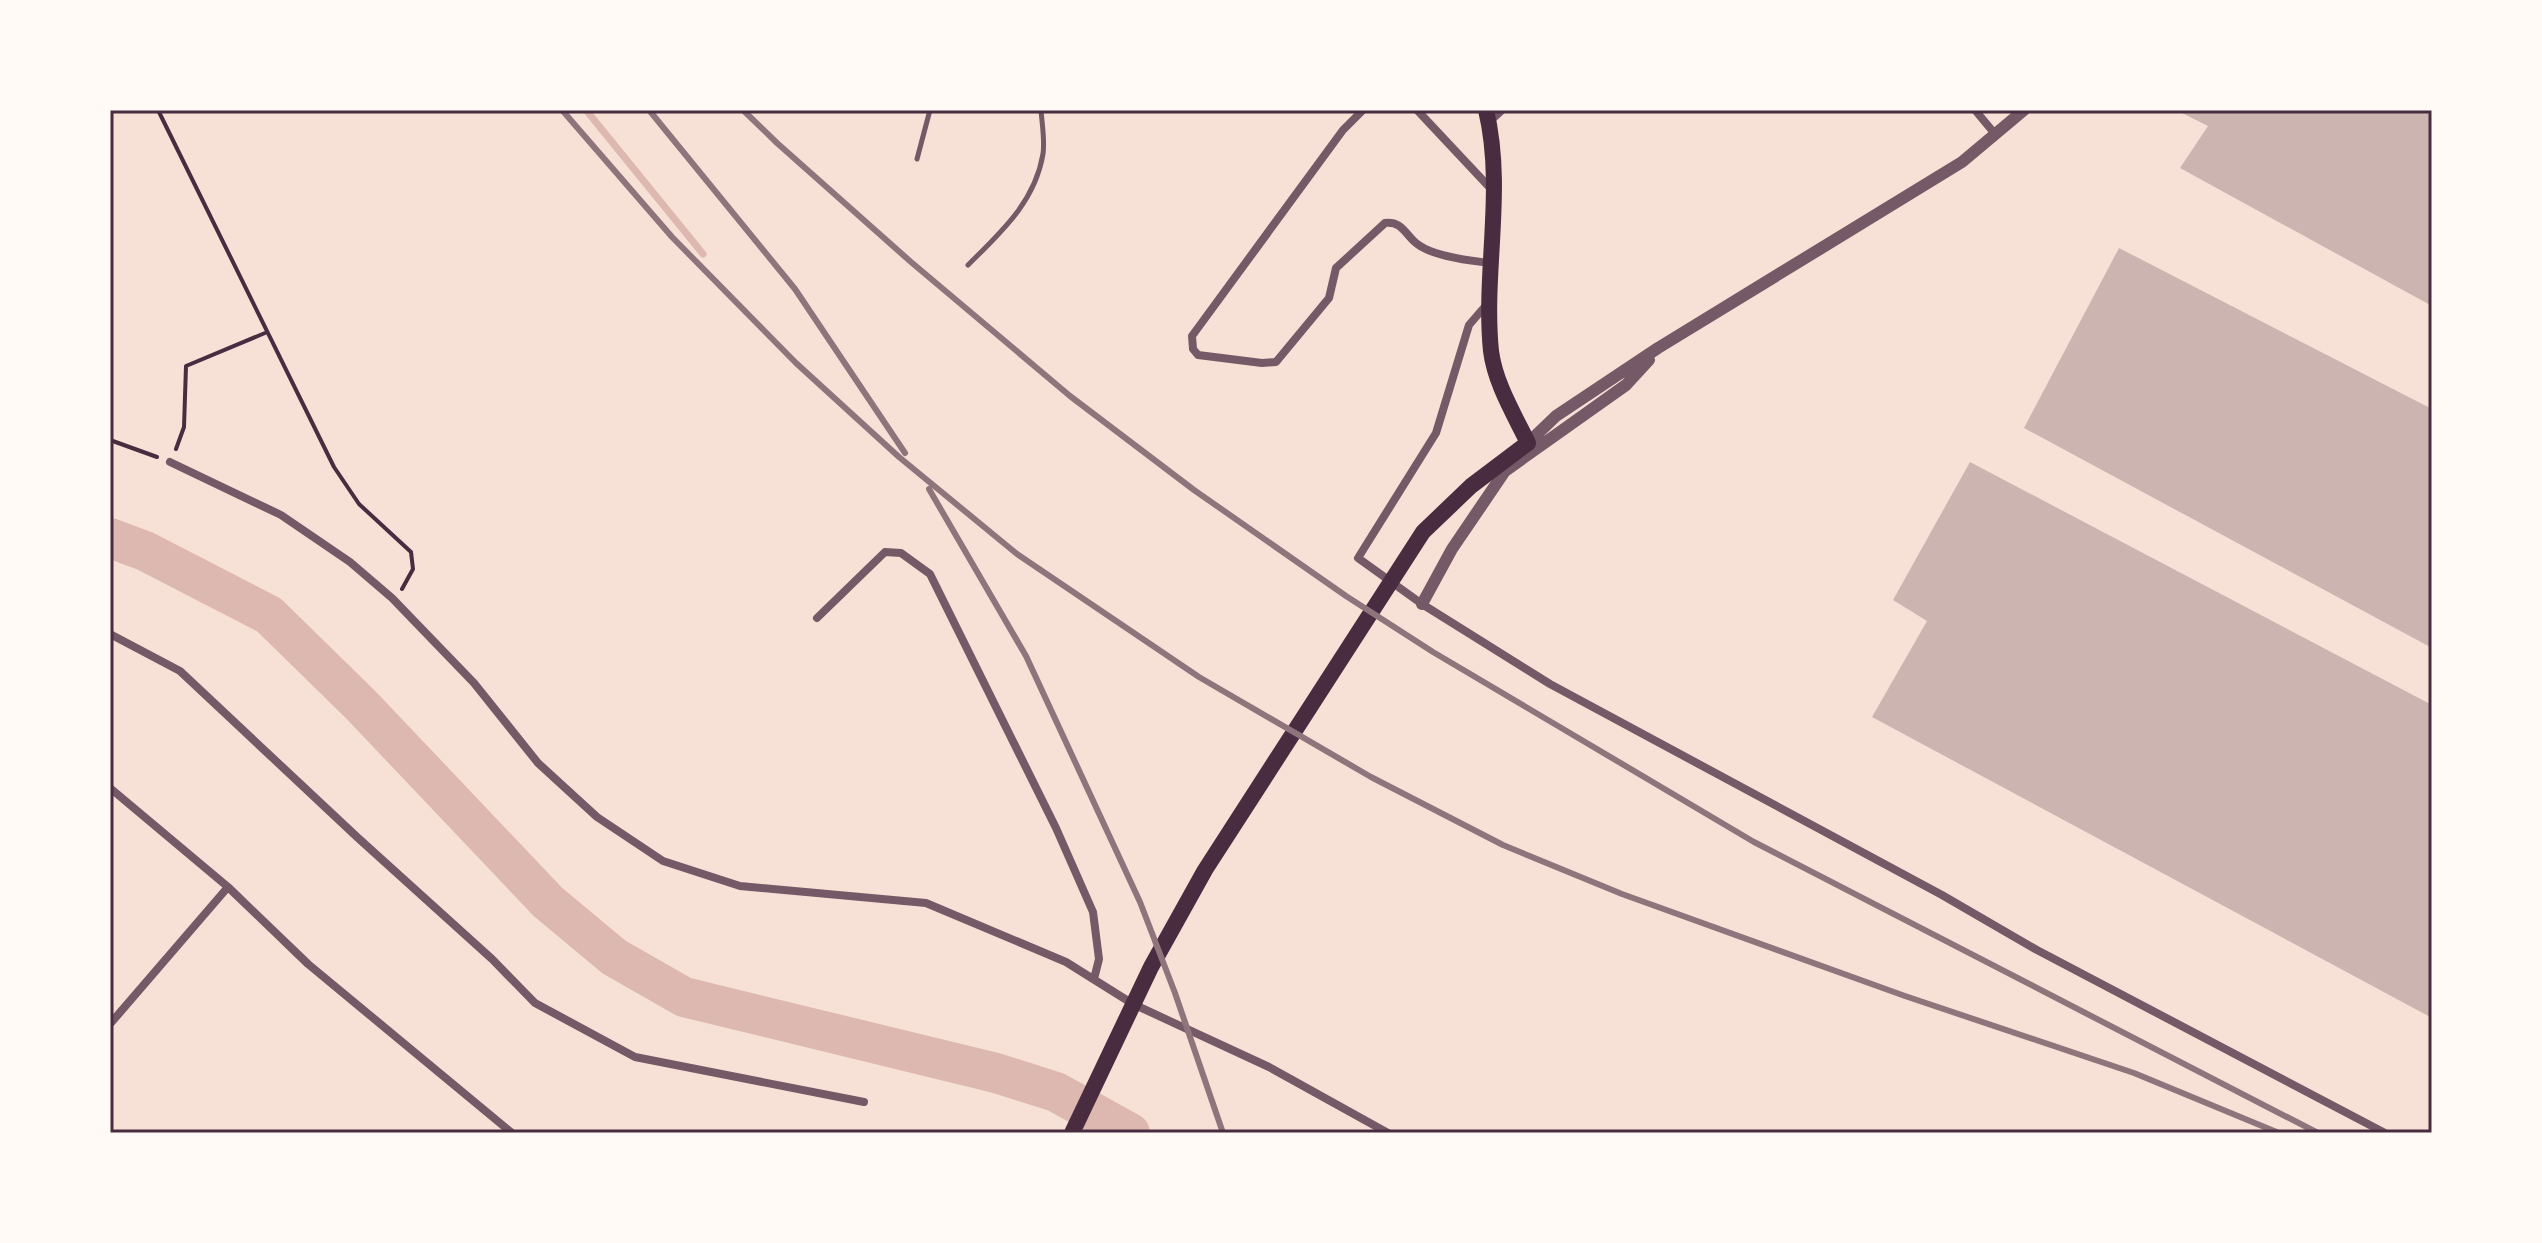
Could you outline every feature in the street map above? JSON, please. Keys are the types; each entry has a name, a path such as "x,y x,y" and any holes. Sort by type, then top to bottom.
{"main road":[{"path":"1072,1133 1133,1004 1205,870 1423,532 1471,486 1528,443 1500,386 1491,352 1493,191 1488,116"}],"street":[{"path":"1363,110 1343,130 1192,336 1193,349 1198,355 1276,362 1329,298 1336,268 1385,223 1393,222 1401,226 1417,245 1461,259 1492,263"},
{"path":"1417,110 1493,191"},
{"path":"1488,116 1502,110"},
{"path":"1975,110 1995,134"},
{"path":"1528,443 1556,416 1658,348 1962,162 2024,110"},
{"path":"1491,298 1469,325 1436,433 1358,558 1422,604 1550,684 1942,895 2037,950 2385,1133"},
{"path":"1422,604 1452,549 1505,471 1626,385 1658,348"},
{"path":"170,462 281,515 350,562 392,598 474,683 538,763 597,817 663,861 740,886 926,903 1066,962 1133,1004 1269,1067 1388,1133"},
{"path":"817,618 885,552 901,553 930,574 1056,828 1093,912 1099,959 1094,979"},
{"path":"110,634 180,671 492,959 535,1003 635,1057 864,1102"},
{"path":"110,788 228,887 308,964 512,1133"},
{"path":"110,1024 228,887"},
{"path":"496,1133 502,1125"}],"lane":[{"path":"917,159 930,110"},
{"path":"968,265 1019,213 1036,184 1044,151 1041,110"}],"path":[{"path":"158,110 334,467 359,504 411,552 413,569 404,587 392,598"},
{"path":"110,440 170,462 184,427 186,366 266,333"}],"building":[{"path":"2176,110 2432,110 2432,306 2180,168 2208,126"},
{"path":"2119,248 2432,409 2432,648 2024,428"},
{"path":"1970,462 2432,705 2432,1018 1872,717 1927,621 1893,600"}],"waterway":[{"path":"586,110 703,254"},
{"path":"110,538 145,551 269,615 361,705 548,902 614,957 684,997 996,1073 1056,1092 1130,1133"}],"railway":[{"path":"562,110 672,237 796,363 899,457 1017,554 1199,677 1371,777 1503,845 1622,894 1905,996 2134,1073 2279,1133"},
{"path":"649,110 795,289 905,453"},
{"path":"743,110 911,262 1070,396 1194,490 1346,596 1433,652 1754,842 2318,1133"},
{"path":"929,489 1026,656 1140,902 1223,1133"}]}
